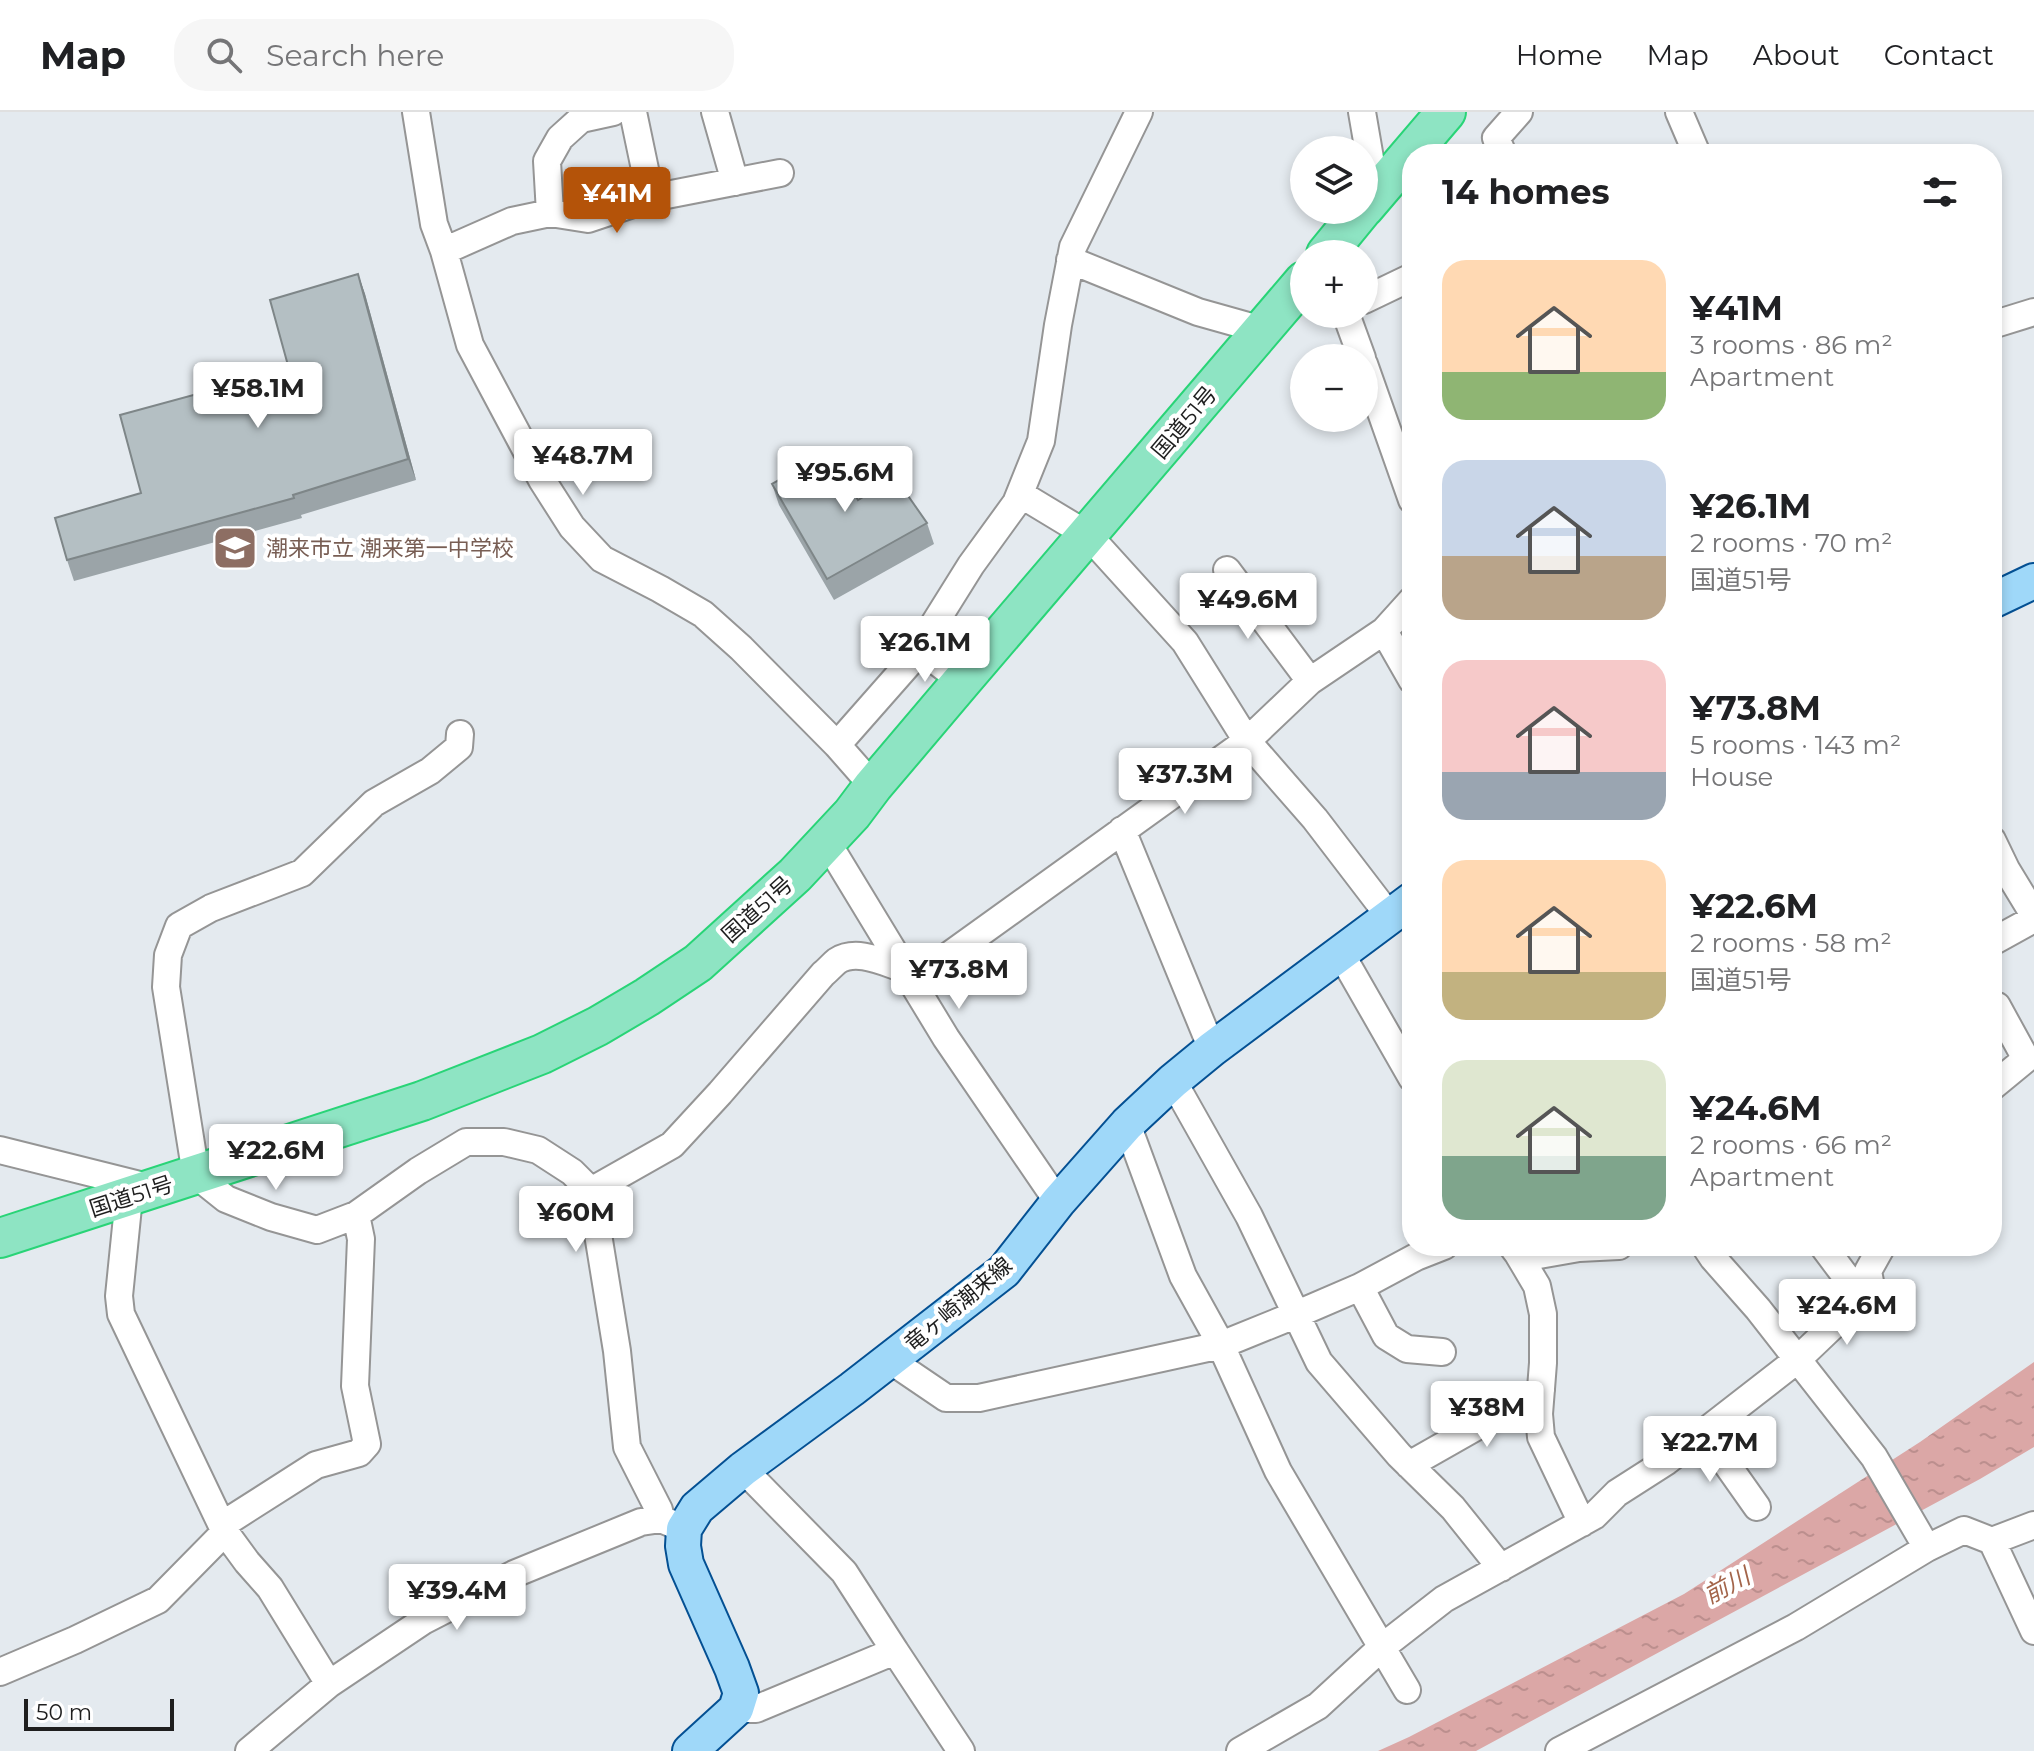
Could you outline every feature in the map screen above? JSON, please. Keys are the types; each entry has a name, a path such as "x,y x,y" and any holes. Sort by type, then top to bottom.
{"highway":[{"path":"1419,144 1446,112"},
{"path":"1378,191 1402,163"},
{"path":"1338,240 1351,224"},
{"name":"国道51号","path":"0,1238 473,1082 542,1054 598,1026 698,963 827,842 1290,297"}],"main road":[{"path":"2002,596 2034,581"},
{"name":"竜ヶ崎潮来線","path":"672,1524 697,1508 743,1469 1004,1271 1058,1202 1127,1124 1173,1081 1401,909"},
{"path":"672,1524 741,1693 736,1709 690,1751"}],"street":[{"path":"416,112 434,224 470,345 542,480 572,527 602,559 703,614 837,745 873,786"},
{"path":"550,213 547,161 560,138 581,119 613,112"},
{"path":"633,112 651,198"},
{"path":"715,112 735,182"},
{"path":"837,745 911,661 971,565 1016,503 1041,441 1073,247 1139,112"},
{"path":"1362,112 1364,136"},
{"path":"1499,144 1496,138 1519,112"},
{"path":"1679,112 1693,144"},
{"path":"444,251 512,221 550,213 588,219 651,198 780,173"},
{"path":"1070,260 1198,312 1262,330"},
{"path":"1378,293 1402,282"},
{"path":"2002,322 2034,312"},
{"path":"1378,404 1402,472"},
{"path":"1020,494 1088,535 1185,642 1247,741 1315,819 1401,909"},
{"path":"1227,570 1310,681"},
{"path":"909,976 1247,741 1310,681 1384,631 1402,611"},
{"path":"1384,631 1402,662"},
{"path":"919,648 962,681"},
{"path":"460,734 459,747 430,771 374,803 302,873 211,908 179,926 168,955 166,987 196,1175 226,1199 271,1217 317,1230 356,1215 466,1142 504,1142 538,1150 572,1172 592,1197 617,1351 627,1447 659,1510 672,1524"},
{"path":"1122,830 1212,1049"},
{"path":"827,842 946,1038 1058,1202"},
{"path":"2002,861 2034,917 2002,936"},
{"path":"1341,954 1402,1061"},
{"path":"589,1192 672,1145 838,960 852,955 869,957 909,976"},
{"path":"2002,1015 2026,1059 2002,1079"},
{"path":"1173,1081 1249,1216 1319,1362 1409,1465 1453,1508 1501,1568"},
{"path":"1127,1124 1183,1276 1221,1345 1278,1471 1407,1690"},
{"path":"0,1150 142,1192 119,1296 121,1314 223,1528 270,1588 329,1684"},
{"path":"0,1672 158,1600 223,1528 316,1465 359,1453 367,1444 355,1386 361,1239 356,1215"},
{"path":"890,1360 946,1398 979,1398 1221,1345 1360,1287 1419,1256"},
{"path":"1519,1256 1537,1286 1543,1314 1541,1437 1582,1523"},
{"path":"1712,1256 1758,1309 1874,1457 1927,1548"},
{"path":"1830,1256 1862,1298"},
{"path":"1240,1751 1318,1706 1381,1648 1444,1599 1594,1516 1617,1493 1667,1461 1797,1360 1871,1287 1868,1271 1876,1256"},
{"path":"1360,1287 1386,1336 1407,1349 1442,1352"},
{"path":"1409,1465 1541,1390"},
{"path":"1704,1432 1757,1507"},
{"path":"743,1469 844,1572 961,1751"},
{"path":"249,1751 329,1684 423,1621 514,1574 641,1522 672,1524"},
{"path":"1559,1751 1796,1627 1927,1548 1964,1530 1992,1541 2034,1525"},
{"path":"1992,1541 2034,1631"},
{"path":"736,1709 756,1709 895,1651"}],"water":[{"name":"前川","path":"2034,1362 2034,1447 1476,1751 1378,1751 1684,1594 1920,1442"}],"building":[{"path":"358,274 408,459 293,495 294,498 67,560 55,518 141,493 120,415 289,369 270,300"},
{"path":"831,451 858,500 895,477 927,523 827,579 772,484"}],"place":[{"name":"潮来市立 潮来第一中学校","path":"235,548"}]}
